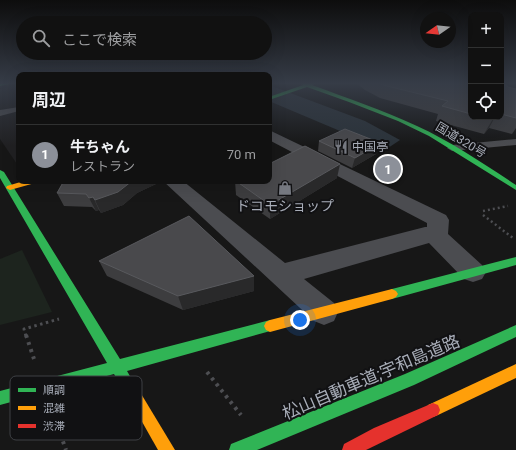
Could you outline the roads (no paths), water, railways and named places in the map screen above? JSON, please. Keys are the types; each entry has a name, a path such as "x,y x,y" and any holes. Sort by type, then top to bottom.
{"main road":[{"name":"国道320号","path":"361,104 398,120 452,148 516,188"},
{"path":"0,172 5,190 122,376"},
{"path":"5,190 23,184"},
{"path":"80,376 189,349 516,261"},
{"name":"松山自動車道;宇和島道路","path":"238,450 409,380 516,331"},
{"path":"350,450 380,434 516,371"},
{"path":"0,398 10,395"},
{"path":"142,410 166,450"}],"street":[{"path":"272,136 438,220 438,232 281,274"},
{"path":"176,184 324,312"},
{"path":"433,233 473,272"}],"lane":[{"path":"0,113 16,110"},
{"path":"452,148 516,142"}],"place":[{"name":"中国亭","path":"341,147"},
{"name":"牛ちゃん","path":"388,169"},
{"name":"ドコモショップ","path":"285,188"}]}
